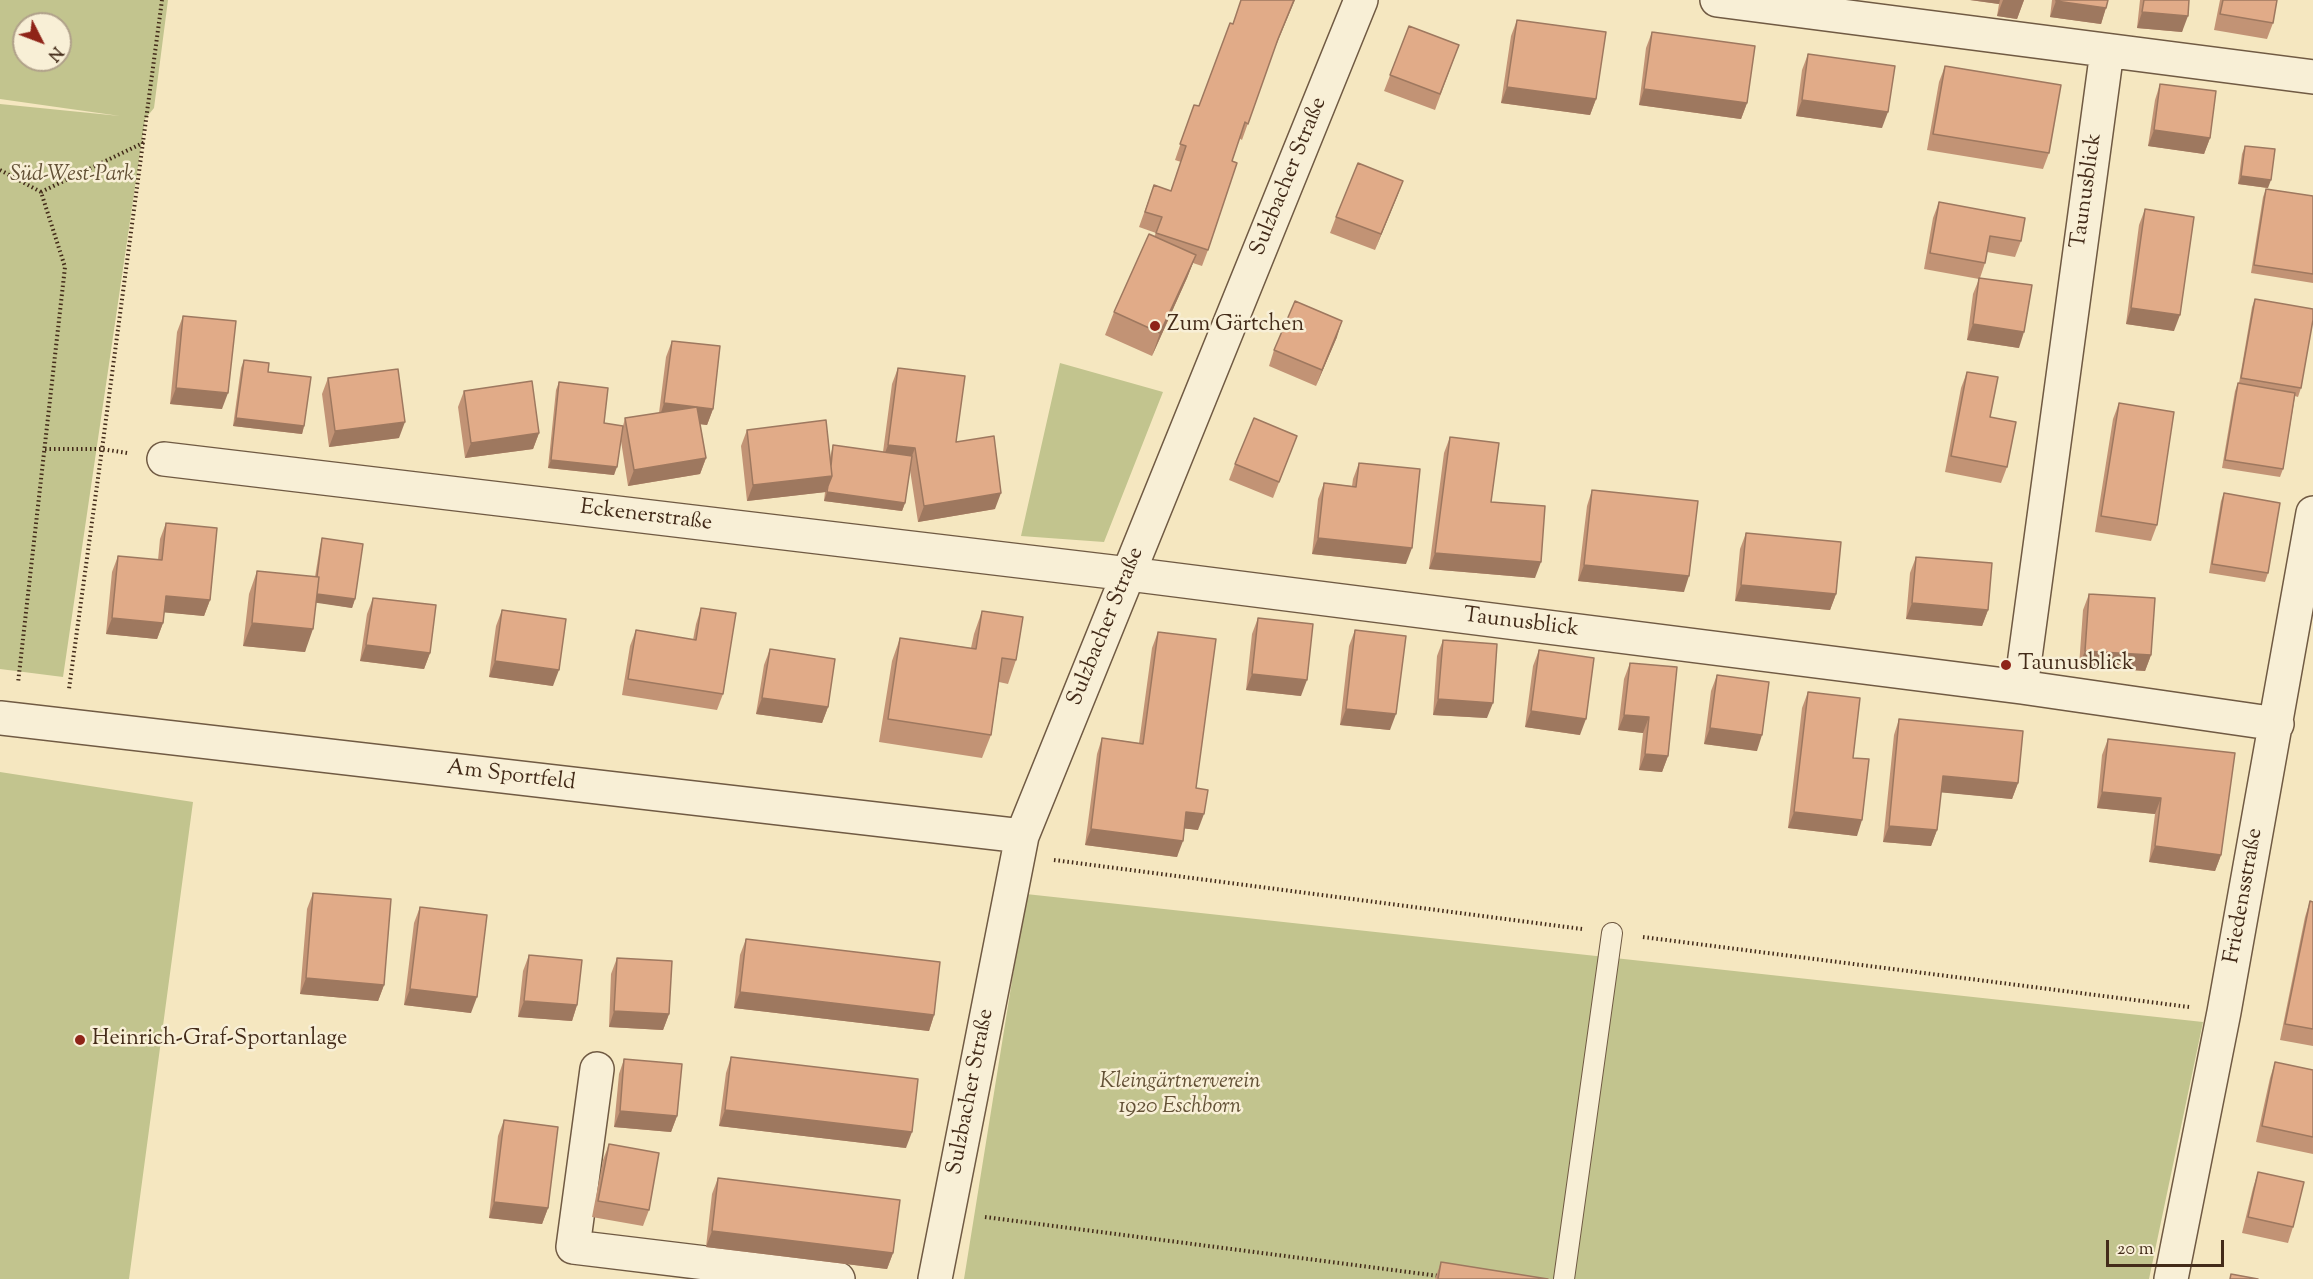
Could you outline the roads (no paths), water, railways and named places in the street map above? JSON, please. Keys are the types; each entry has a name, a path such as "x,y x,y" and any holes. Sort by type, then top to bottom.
{"street":[{"name":"Sulzbacher Straße","path":"935,1279 1022,836 1361,0"},
{"path":"1717,0 2313,77"},
{"name":"Taunusblick","path":"2021,687 2107,51"},
{"name":"Eckenerstraße","path":"164,459 1129,574"},
{"name":"Friedensstraße","path":"2171,1279 2277,724 2313,513"},
{"name":"Taunusblick","path":"1129,574 2021,687 2277,724"},
{"name":"Am Sportfeld","path":"7,719 1022,836"},
{"path":"597,1069 573,1247 838,1279"}],"lane":[{"path":"1564,1279 1612,933"}],"place":[{"name":"Zum Gärtchen","path":"1155,326"},
{"name":"Taunusblick","path":"2006,665"},
{"name":"Heinrich-Graf-Sportanlage","path":"80,1040"}],"park label":[{"name":"Süd-West-Park","path":"72,176"},
{"name":"Kleingärtnerverein 1920 Eschborn","path":"1180,1096"}]}
